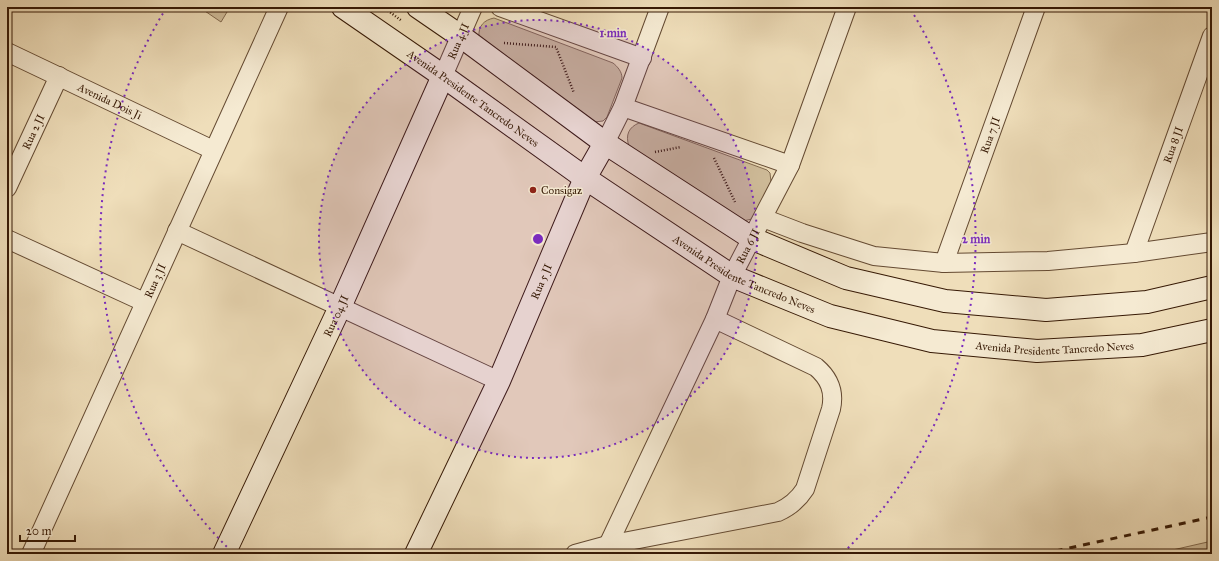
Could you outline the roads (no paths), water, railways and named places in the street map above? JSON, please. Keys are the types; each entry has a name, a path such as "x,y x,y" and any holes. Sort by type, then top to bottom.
{"street":[{"name":"Rua 3 JI","path":"30,554 279,7"},
{"name":"Avenida Presidente Tancredo Neves","path":"343,7 443,76 585,178 732,276 830,316 932,341 1037,351 1142,345 1212,330"},
{"path":"418,7 461,36 605,143 753,239 846,278 945,301 1046,310 1147,302 1212,286"},
{"name":"Rua 4 JI","path":"443,76 473,7"},
{"path":"500,7 642,58"},
{"name":"Rua 5 JI","path":"416,554 499,381 585,178 624,107 660,7"},
{"name":"Rua 6 JI","path":"608,545 715,320 732,276 753,239 790,165 847,7"},
{"name":"Rua 7 JI","path":"944,263 1036,7"},
{"name":"Rua 8 JI","path":"1134,253 1212,37"},
{"name":"Avenida Dois Ji","path":"7,52 213,150"},
{"name":"Rua 2 JI","path":"7,188 59,76"},
{"name":"Rua 04 JI","path":"224,554 340,307 443,76"},
{"path":"624,107 790,165"},
{"path":"763,218 802,233 874,256 944,263 1048,261 1134,253 1212,242"},
{"path":"177,230 499,381"},
{"path":"7,240 144,302"},
{"path":"575,554 608,545 778,512 791,505 801,495 832,409 833,395 829,382 826,376 816,367 715,320"}],"railway":[{"path":"1042,554 1212,517"}],"place":[{"name":"Consigaz","path":"533,190"}]}
